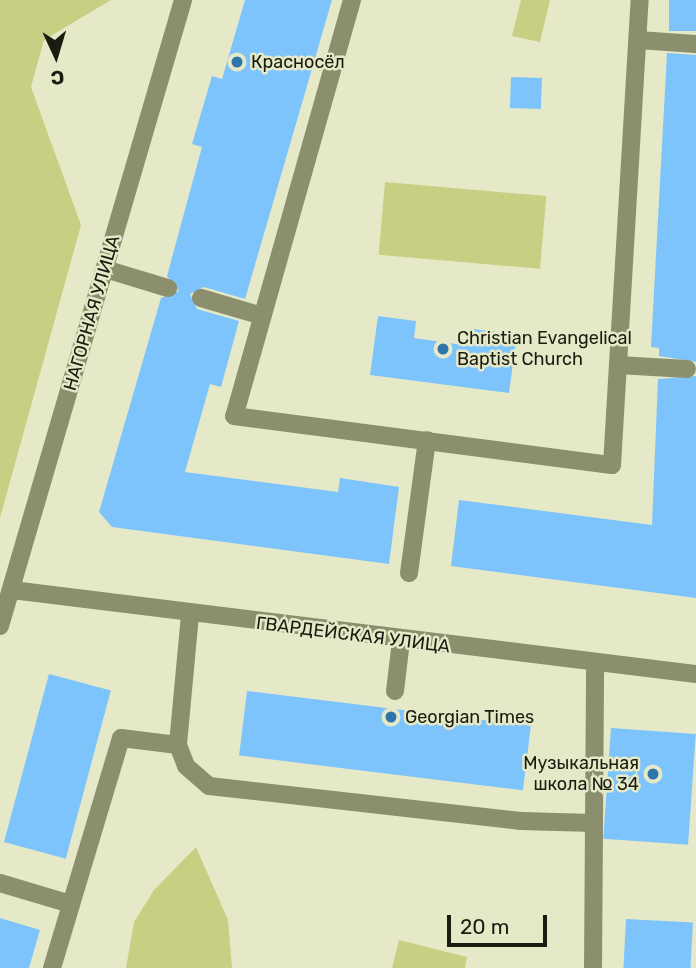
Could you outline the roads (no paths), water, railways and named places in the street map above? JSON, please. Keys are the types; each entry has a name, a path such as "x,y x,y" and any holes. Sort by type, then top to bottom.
{"street":[{"name":"НАГОРНАЯ УЛИЦА","path":"0,626 183,0"},
{"path":"352,0 234,416 612,465 640,0"},
{"path":"638,40 696,44"},
{"path":"105,269 168,288"},
{"path":"201,298 262,316"},
{"path":"618,365 687,369"},
{"path":"409,573 427,440"},
{"name":"ГВАРДЕЙСКАЯ УЛИЦА","path":"12,590 190,615 696,674"},
{"path":"190,615 178,745 186,766 209,786 521,821 593,823"},
{"path":"395,691 401,640"},
{"path":"593,968 595,662"},
{"path":"52,968 121,738 178,745"},
{"path":"0,883 71,904"}],"place":[{"name":"Красносёл","path":"237,62"},
{"name":"Christian Evangelical Baptist Church","path":"443,349"},
{"name":"Georgian Times","path":"391,717"},
{"name":"Музыкальная школа № 34","path":"653,774"}]}
